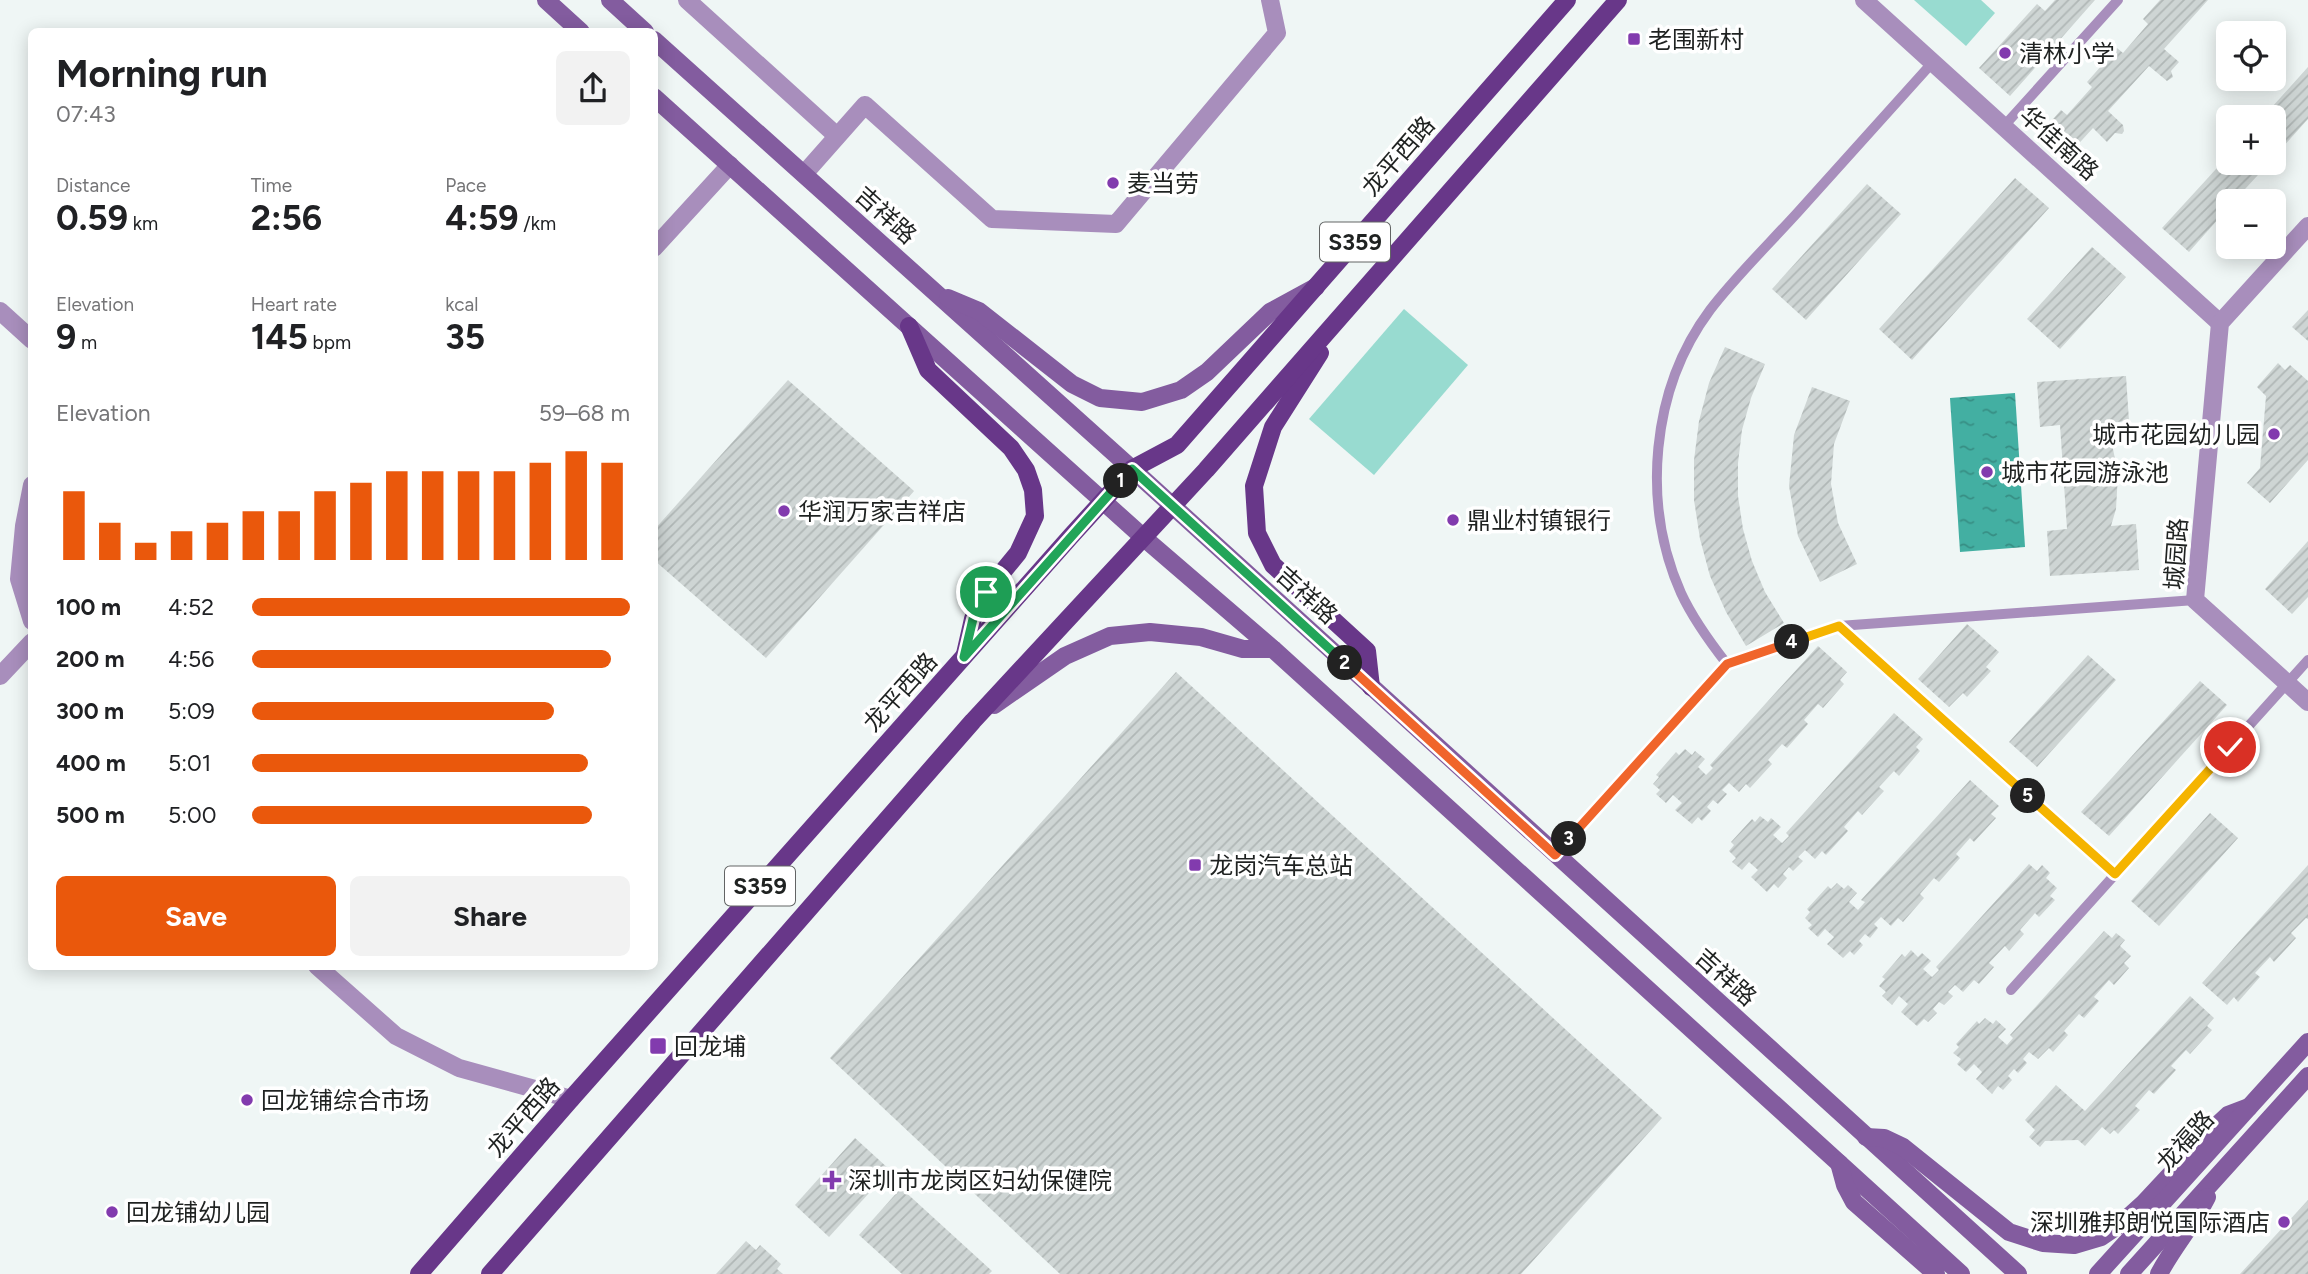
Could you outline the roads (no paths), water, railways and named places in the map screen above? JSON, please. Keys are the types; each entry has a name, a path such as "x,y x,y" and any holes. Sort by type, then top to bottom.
{"main road":[{"path":"546,0 577,28"},
{"path":"610,0 641,28"},
{"name":"龙平西路","path":"419,1274 571,1099 1103,501 1132,469 1177,445 1567,0"},
{"name":"S359","path":"490,1274 973,721 1173,506 1618,0"},
{"name":"吉祥路","path":"658,44 1173,506 2018,1274"},
{"path":"658,101 1144,538 1273,649 1961,1274"},
{"path":"937,294 979,310 1072,384 1100,398 1142,402 1181,390 1207,372 1270,312 1316,287"},
{"path":"1350,306 1273,427 1254,485 1257,533 1273,565 1367,651 1371,687"},
{"path":"909,326 928,370 1011,448 1026,470 1033,490 1035,516 1018,553 986,592 973,619 964,657"},
{"path":"973,721 1065,656 1110,636 1150,632 1201,637 1243,649 1273,649"},
{"name":"龙福路","path":"2098,1274 2308,1042"},
{"name":"龙福路","path":"2129,1274 2308,1076"},
{"path":"1866,1137 1884,1138 1903,1147 2009,1232 2043,1243 2074,1245 2101,1237 2123,1222 2228,1115 2249,1108"},
{"path":"1839,1163 1844,1185 1854,1202 1936,1274"},
{"path":"2159,1274 2170,1252 2194,1222 2218,1175"}],"street":[{"path":"687,0 837,136"},
{"path":"804,174 865,106 992,219 1116,224 1277,33 1270,0"},
{"name":"华佳南路","path":"1864,0 2220,323"},
{"path":"658,244 730,165"},
{"path":"2220,323 2308,226"},
{"path":"0,311 28,336"},
{"name":"城园路","path":"2220,323 2195,600 2308,702"},
{"path":"28,506 19,579 28,608"},
{"path":"0,676 28,646"},
{"path":"322,970 397,1036 459,1068 571,1099"}],"lane":[{"path":"2004,126 2118,0"},
{"path":"1727,664 1689,608 1670,564 1663,536 1658,508 1658,449 1670,390 1685,353 1710,310 1933,62"},
{"path":"1555,855 1727,664 1839,626 2195,600"},
{"path":"1839,626 2115,874"},
{"path":"2011,990 2308,660"}],"water":[{"name":"城市花园游泳池","path":"2015,393 2025,547 1960,552 1950,398"}],"place":[{"name":"老围新村","path":"1634,39"},
{"name":"清林小学","path":"2005,53"},
{"name":"麦当劳","path":"1113,183"},
{"name":"城市花园幼儿园","path":"2274,434"},
{"name":"城市花园游泳池","path":"1987,472"},
{"name":"华润万家吉祥店","path":"784,511"},
{"name":"鼎业村镇银行","path":"1453,520"},
{"name":"龙岗汽车总站","path":"1195,865"},
{"name":"回龙埔","path":"658,1046"},
{"name":"回龙铺综合市场","path":"247,1100"},
{"name":"深圳市龙岗区妇幼保健院","path":"832,1180"},
{"name":"回龙铺幼儿园","path":"112,1212"},
{"name":"深圳雅邦朗悦国际酒店","path":"2284,1222"}]}
